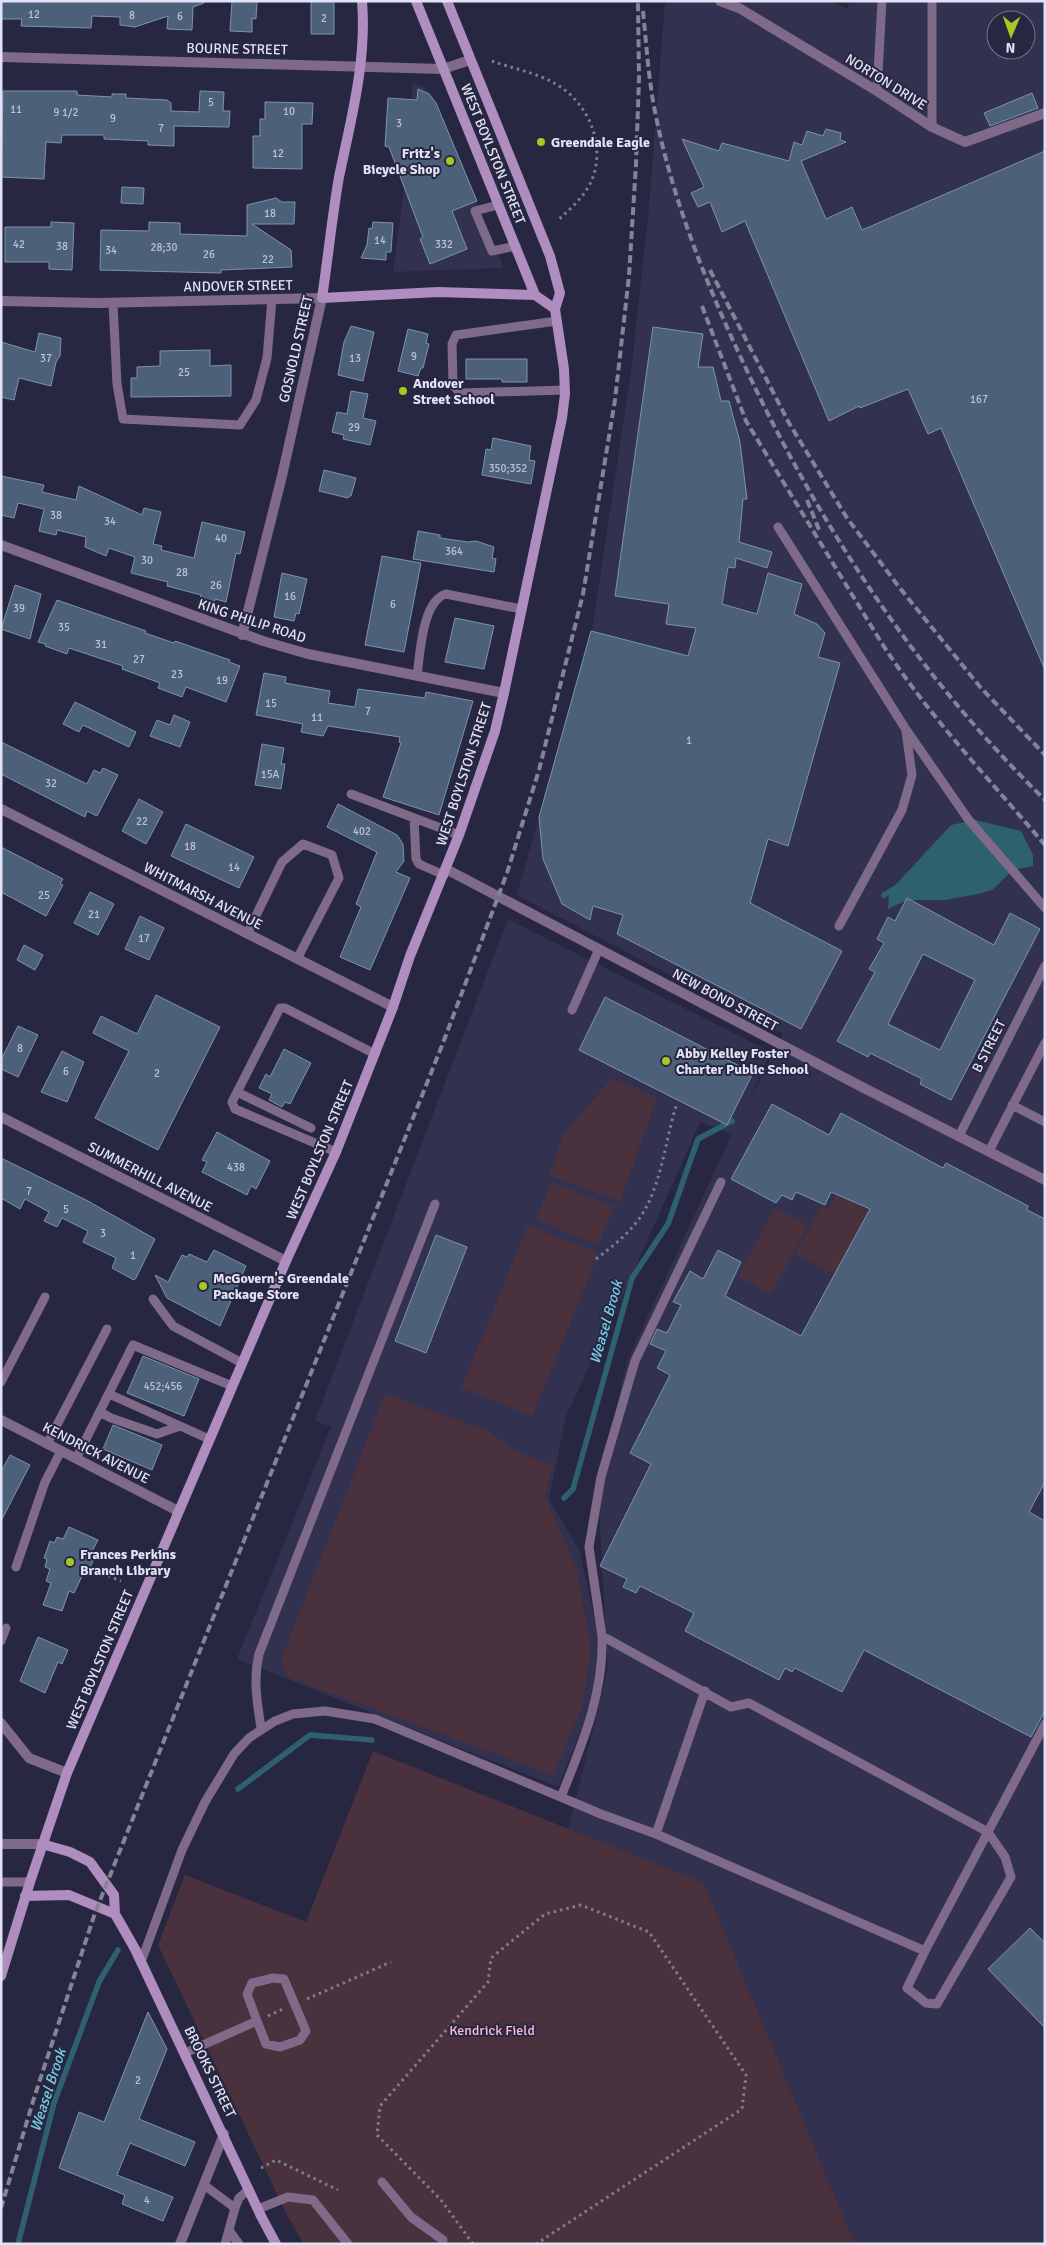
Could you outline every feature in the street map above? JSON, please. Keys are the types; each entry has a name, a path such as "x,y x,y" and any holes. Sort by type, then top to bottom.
{"main road":[{"name":"GOSNOLD STREET","path":"322,298 337,188 362,66 365,30 362,1"},
{"name":"WEST BOYLSTON STREET","path":"416,1 535,295"},
{"name":"WEST BOYLSTON STREET","path":"1,1976 4,1959 67,1773 286,1261 336,1152 393,1007 410,956 459,835 495,732 504,693 558,446 565,390 555,309 560,293 550,256 447,1"},
{"name":"ANDOVER STREET","path":"322,298 438,292 535,295"},
{"path":"535,295 555,309"},
{"name":"BROOKS STREET","path":"42,1844 70,1852 90,1862 114,1895 115,1914 141,1962 276,2244"},
{"path":"26,1896 69,1895 115,1914"}],"street":[{"name":"NORTON DRIVE","path":"720,1 739,8 877,91 932,127 965,142 1045,113"},
{"name":"BOURNE STREET","path":"1,57 443,69 470,60"},
{"name":"ANDOVER STREET","path":"1,301 114,303 322,298"},
{"name":"GOSNOLD STREET","path":"242,635 282,476 322,298"},
{"name":"KING PHILIP ROAD","path":"1,545 242,635 308,654 504,693"},
{"name":"WHITMARSH AVENUE","path":"1,809 393,1007"},
{"name":"NEW BOND STREET","path":"445,872 599,949 1045,1180"},
{"name":"SUMMERHILL AVENUE","path":"1,1118 286,1261"},
{"name":"KENDRICK AVENUE","path":"1,1420 178,1511"},
{"path":"1,1723 29,1758 67,1773"},
{"path":"1,1844 42,1844"},
{"path":"180,2244 224,2134"}],"lane":[{"path":"877,91 882,1"},
{"path":"932,1 932,127"},
{"path":"498,205 475,211 492,251 516,246"},
{"path":"114,303 118,384 123,419 240,425 256,400 267,358 272,299"},
{"path":"557,322 456,335 452,344 453,386 460,392 565,390"},
{"path":"778,526 905,728 968,819 1045,908"},
{"path":"417,676 425,626 431,606 439,596 446,594 521,609"},
{"path":"838,926 902,810 912,775 905,728"},
{"path":"351,794 459,835"},
{"path":"414,818 416,859 419,864 445,872"},
{"path":"247,934 282,862 304,844 332,855 339,878 297,959"},
{"path":"572,1010 599,949"},
{"name":"B STREET","path":"958,1136 1044,967"},
{"path":"336,1152 235,1108 232,1102 280,1008 285,1008 375,1054"},
{"path":"989,1152 1045,1043"},
{"path":"237,1092 311,1128"},
{"path":"1012,1105 1045,1122"},
{"path":"561,1797 588,1730 598,1696 603,1662 602,1636 589,1547 601,1477 635,1361 720,1182"},
{"path":"261,1728 255,1692 255,1673 259,1654 435,1204"},
{"path":"1,1382 45,1297"},
{"path":"153,1299 173,1326 242,1364"},
{"path":"47,1444 106,1329"},
{"path":"76,1458 134,1345 232,1386"},
{"path":"109,1394 209,1439"},
{"path":"100,1412 157,1434 180,1426"},
{"path":"16,1566 46,1482 61,1451"},
{"path":"1,1641 6,1628"},
{"path":"602,1636 731,1707 749,1704 988,1832 1005,1857 1011,1877 937,2004 926,2003 906,1988 988,1832 1045,1724"},
{"path":"656,1834 705,1691"},
{"path":"141,1962 182,1850 205,1802 234,1754 261,1728 293,1714 332,1712 375,1719 561,1797 656,1834 925,1952"},
{"path":"1,1882 30,1882"},
{"path":"273,1978 284,1979 306,2031 300,2040 280,2047 266,2044 257,2021 246,1994 252,1983 273,1978"},
{"path":"185,2053 257,2021"},
{"path":"382,2182 412,2217 443,2240 442,2244"},
{"path":"204,2185 235,2208"},
{"path":"225,2244 239,2198 249,2189"},
{"path":"258,2209 288,2197 313,2200 348,2244"},
{"path":"229,2230 239,2244"}],"path":[{"path":"492,61 553,82 572,97 589,117 598,158 590,184 574,207 557,221"},
{"path":"596,1259 619,1241 639,1219 648,1203 676,1106"},
{"path":"90,1568 121,1581"},
{"path":"473,2244 441,2200 377,2135 380,2106 488,1982 491,1958 544,1914 580,1905 649,1932 746,2075 742,2109 536,2244"},
{"path":"257,2021 391,1962"},
{"path":"261,2168 276,2160 338,2190"}],"shaded area":[{"path":"665,1 831,1 848,9 849,1 1045,1 1045,2244 855,2244 704,1884 568,1830 608,1669 598,1491 627,1361 732,1134 700,1122 628,1284 566,1416 549,1499 580,1552 597,1631 597,1663 593,1691 583,1726 558,1787 237,1659 331,1427 315,1421 508,919 771,1052 743,1113 783,1034 517,895 592,630 631,372 649,207"},
{"path":"412,83 425,87 432,95 504,268 393,272 409,150"}],"green space":[{"path":"612,1078 657,1098 620,1202 549,1175 563,1135"},
{"path":"551,1182 614,1207 598,1245 536,1220"},
{"path":"836,1194 868,1210 835,1275 795,1254 821,1205 828,1209"},
{"path":"775,1208 808,1225 771,1294 738,1276"},
{"path":"528,1225 599,1253 532,1416 461,1388"},
{"path":"385,1394 489,1431 515,1451 553,1465 545,1497 577,1569 591,1650 582,1708 553,1775 287,1677 281,1660"},
{"name":"Kendrick Field","path":"373,1751 704,1883 855,2244 304,2244 287,2215 158,1945 185,1875 306,1922"}],"water":[{"path":"975,820 1021,831 1033,855 1033,866 1013,870 992,890 945,900 907,900 888,909 889,892 951,825"}],"building":[{"path":"1,1 204,1 204,3 193,7 192,30 167,29 168,16 135,27 120,25 120,17 92,16 91,28 21,26 22,19 1,19"},
{"path":"232,1 257,1 256,19 252,18 252,32 230,31"},
{"path":"311,1 334,1 334,34 311,34"},
{"path":"418,89 429,94 436,103 477,201 452,211 467,249 430,264 420,239 423,237 389,147 385,146 388,98 417,100"},
{"path":"3,91 77,91 77,95 112,97 112,94 126,94 126,98 167,100 171,103 171,111 199,112 200,91 224,92 223,111 230,111 229,127 174,126 174,146 148,145 148,141 104,139 104,135 62,135 61,143 46,142 44,179 1,177"},
{"path":"1032,93 1038,108 990,126 984,113"},
{"path":"265,102 313,103 312,124 302,124 302,169 253,168 253,136 260,136 260,119 265,119"},
{"path":"826,129 841,133 840,140 846,142 801,161 826,219 852,207 862,230 1045,151 1045,670 941,428 928,434 908,389 860,408 859,406 829,421 745,221 722,232 710,202 698,207 691,193 704,187 682,139 719,151 722,143 789,161 794,142 802,145 807,131 823,136"},
{"path":"122,187 144,188 143,204 121,203"},
{"path":"276,198 282,202 295,202 294,224 252,224 291,250 292,267 221,270 221,273 100,270 101,230 149,231 149,222 180,223 180,234 247,236 247,205"},
{"path":"51,222 74,223 72,270 49,269 49,262 5,262 5,227 51,227"},
{"path":"373,222 393,223 391,252 386,252 386,260 361,258 367,245 369,228 372,229"},
{"path":"351,326 374,332 363,381 338,375 344,342"},
{"path":"653,327 703,334 698,367 713,367 721,401 729,401 740,442 747,499 743,499 739,542 772,552 767,568 736,558 735,568 728,567 722,604 757,614 768,573 802,584 794,614 817,624 825,633 818,657 840,663 788,846 768,839 750,903 842,951 801,1029 617,934 623,915 593,906 590,920 562,904 543,859 539,817 591,631 688,656 696,628 666,624 669,604 615,596"},
{"path":"408,329 428,334 426,343 429,344 423,368 421,368 418,376 398,371"},
{"path":"39,333 61,338 60,356 56,362 51,386 19,378 14,400 1,397 1,342 35,352"},
{"path":"210,350 210,366 231,365 231,396 131,397 131,378 137,378 137,367 160,366 160,351"},
{"path":"466,359 527,359 527,382 502,382 502,379 466,379"},
{"path":"351,391 368,394 363,418 376,421 370,445 343,439 344,435 332,432 337,412 347,414"},
{"path":"493,438 531,446 529,460 535,461 531,484 482,475 486,449 491,450"},
{"path":"324,470 356,478 351,496 348,498 319,491"},
{"path":"1,476 44,485 42,492 76,500 79,486 142,515 144,508 161,512 153,544 162,546 161,550 194,558 202,522 245,532 240,554 236,553 226,602 215,599 214,603 200,600 201,595 167,586 168,582 131,573 135,557 109,548 106,556 85,547 86,537 57,530 56,535 39,531 44,509 18,503 14,518 1,515"},
{"path":"418,531 440,535 440,538 468,542 476,541 494,547 492,558 496,559 494,572 413,559"},
{"path":"382,556 421,563 404,652 365,645"},
{"path":"282,573 307,579 299,614 296,613 294,621 274,617"},
{"path":"15,585 41,594 30,639 1,629"},
{"path":"57,600 146,631 145,633 230,660 229,662 240,666 226,702 186,687 182,697 158,688 160,683 122,669 123,666 69,648 67,654 38,642"},
{"path":"455,618 494,626 484,669 445,662"},
{"path":"264,673 286,677 285,683 330,691 328,703 355,707 358,689 425,698 426,692 473,701 439,815 383,797 401,743 399,742 400,737 328,726 323,736 301,732 303,724 256,715"},
{"path":"75,702 136,732 129,747 83,725 79,732 63,724"},
{"path":"174,715 190,722 180,747 150,736 157,720 170,725"},
{"path":"1,742 87,784 94,770 100,773 103,768 118,775 97,816 87,811 85,817 1,774"},
{"path":"262,744 284,748 281,764 285,764 281,789 255,785"},
{"path":"139,799 163,812 146,844 122,831"},
{"path":"338,804 397,835 403,844 404,861 396,872 410,878 370,970 340,957 361,907 356,904 377,852 327,827"},
{"path":"186,824 254,857 239,888 171,856"},
{"path":"1,847 63,879 60,884 63,885 46,916 1,892"},
{"path":"90,892 114,904 98,935 74,923"},
{"path":"907,898 994,945 1010,913 1040,929 951,1100 920,1084 922,1079 870,1053 868,1057 837,1041 875,972 869,969 884,943 877,939 888,917 895,921","holes":["923,954 975,980 940,1050 888,1024"]},
{"path":"140,916 164,928 149,960 125,949"},
{"path":"24,945 43,955 35,970 17,960"},
{"path":"156,995 220,1027 158,1150 95,1118 129,1051 93,1033 101,1016 137,1034"},
{"name":"Abby Kelley Foster Charter Public School","path":"605,997 753,1073 727,1125 579,1050"},
{"path":"18,1026 38,1035 18,1077 1,1069 1,1060"},
{"path":"284,1049 311,1063 290,1104 285,1102 282,1107 269,1100 272,1094 259,1088 266,1074 270,1077"},
{"path":"62,1051 84,1062 67,1102 41,1092"},
{"path":"772,1104 829,1135 841,1113 943,1168 946,1163 1028,1206 1027,1210 1045,1219 1045,1482 1029,1512 1045,1521 1045,1711 1031,1737 864,1650 842,1692 795,1668 792,1672 785,1668 779,1680 685,1631 694,1613 640,1586 636,1593 623,1587 627,1579 600,1566 651,1464 630,1453 670,1375 657,1368 666,1351 650,1344 657,1329 667,1333 681,1305 673,1302 690,1271 703,1279 718,1250 741,1262 725,1296 801,1336 870,1209 831,1192 825,1205 796,1192 792,1200 782,1195 776,1203 731,1179"},
{"path":"217,1132 270,1161 256,1189 251,1186 247,1195 202,1172 207,1162 202,1160"},
{"path":"1,1158 86,1200 155,1239 136,1278 134,1280 112,1268 116,1258 83,1242 88,1231 62,1218 57,1227 44,1221 49,1212 25,1199 20,1209 1,1198"},
{"path":"436,1235 467,1247 426,1353 395,1341"},
{"name":"McGovern's Greendale Package Store","path":"214,1250 246,1266 220,1326 167,1298 155,1275 168,1282 182,1255 187,1257 189,1254 207,1262"},
{"path":"143,1356 199,1379 184,1416 127,1393"},
{"path":"113,1425 162,1445 152,1470 103,1449"},
{"path":"10,1455 30,1465 1,1521 1,1472"},
{"path":"69,1527 98,1540 89,1557 94,1559 86,1576 83,1574 74,1593 69,1591 62,1611 43,1605 51,1583 46,1581 50,1569 45,1567 47,1559 44,1558 50,1541 54,1543 57,1537 63,1539"},
{"path":"38,1637 68,1650 62,1664 58,1662 45,1693 20,1681"},
{"path":"1030,1928 1045,1943 1045,2028 988,1969"},
{"path":"148,2012 167,2049 139,2119 195,2142 185,2166 130,2143 117,2175 173,2197 163,2221 122,2204 125,2195 59,2168 79,2112 104,2122"}],"waterway":[{"name":"Weasel Brook","path":"884,895 896,888"},
{"name":"Weasel Brook","path":"564,1498 573,1489 632,1278 668,1224 698,1139 732,1121"},
{"name":"Weasel Brook","path":"238,1789 310,1735 372,1740"},
{"name":"Weasel Brook","path":"18,2244 54,2103 99,1982 118,1950"}],"railway":[{"path":"1,2208 34,2098 95,1913 443,1043 507,873 539,770 583,594 615,400 629,276 636,164 639,79 638,1"},
{"path":"643,11 653,101 668,167 678,200 713,296 771,419 802,478 836,536 912,648 953,700 1045,800"},
{"path":"710,270 789,423 847,518 899,587 981,688 1045,755"},
{"path":"702,306 746,421 881,642 939,721 1045,845"},
{"path":"807,500 820,532"}],"place":[{"name":"Greendale Eagle","path":"541,142"},
{"name":"Fritz's Bicycle Shop","path":"450,161"},
{"name":"Andover Street School","path":"403,391"},
{"name":"Abby Kelley Foster Charter Public School","path":"666,1061"},
{"name":"McGovern's Greendale Package Store","path":"203,1286"},
{"name":"Frances Perkins Branch Library","path":"70,1562"}]}
